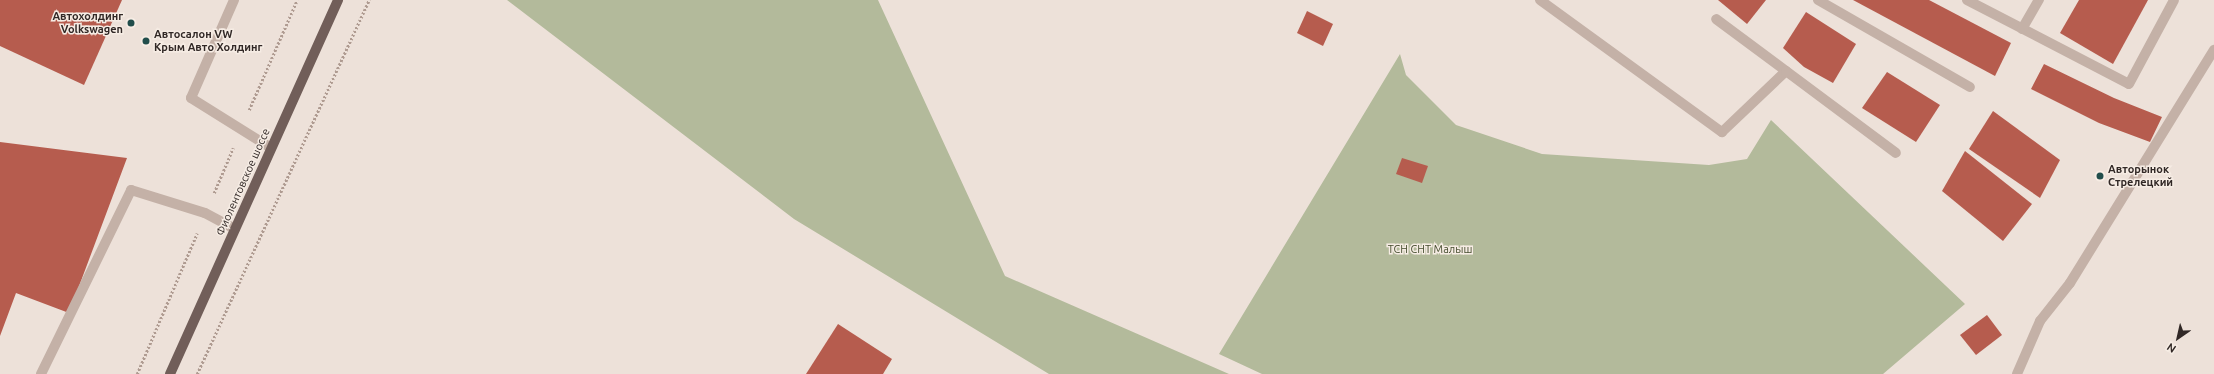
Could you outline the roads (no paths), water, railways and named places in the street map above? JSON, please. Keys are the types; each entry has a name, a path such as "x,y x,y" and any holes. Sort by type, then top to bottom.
{"main road":[{"name":"Фиолентовское шоссе","path":"170,374 338,0"}],"street":[{"path":"234,0 191,98 271,148"},
{"path":"1540,0 1722,132 1786,71"},
{"path":"1818,0 1970,87"},
{"path":"1967,0 2129,84 2174,0"},
{"path":"2022,29 2039,0"},
{"path":"1716,20 1896,153"},
{"path":"2017,374 2040,321 2070,283 2214,50"},
{"path":"41,374 131,190 205,213 235,229"}],"place":[{"name":"Автохолдинг Volkswagen","path":"131,23"},
{"name":"Автосалон VW Крым Авто Холдинг","path":"146,41"},
{"name":"Авторынок Стрелецкий","path":"2100,176"}],"park label":[{"name":"ТСН СНТ Малыш","path":"1430,249"}]}
